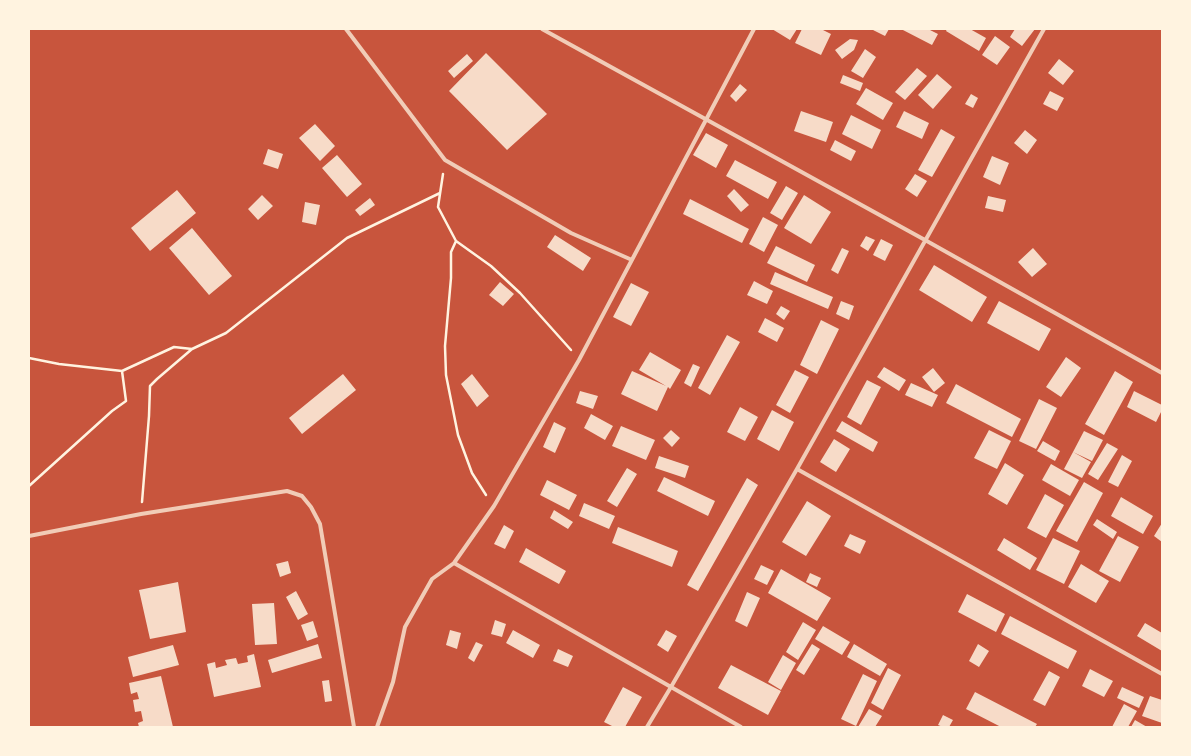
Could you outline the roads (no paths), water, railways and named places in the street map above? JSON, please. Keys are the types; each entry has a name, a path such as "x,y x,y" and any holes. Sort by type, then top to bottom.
{"street":[{"path":"346,29 445,160 571,233 632,260"},
{"path":"542,29 925,240 1162,373"},
{"path":"377,727 393,682 405,627 432,579 454,563 494,506 579,360 754,29"},
{"path":"647,727 671,688 796,470 1044,29"},
{"path":"796,470 1162,674"},
{"path":"29,536 141,514 287,492 302,496 311,507 320,524 354,727"},
{"path":"454,563 741,727"}]}
